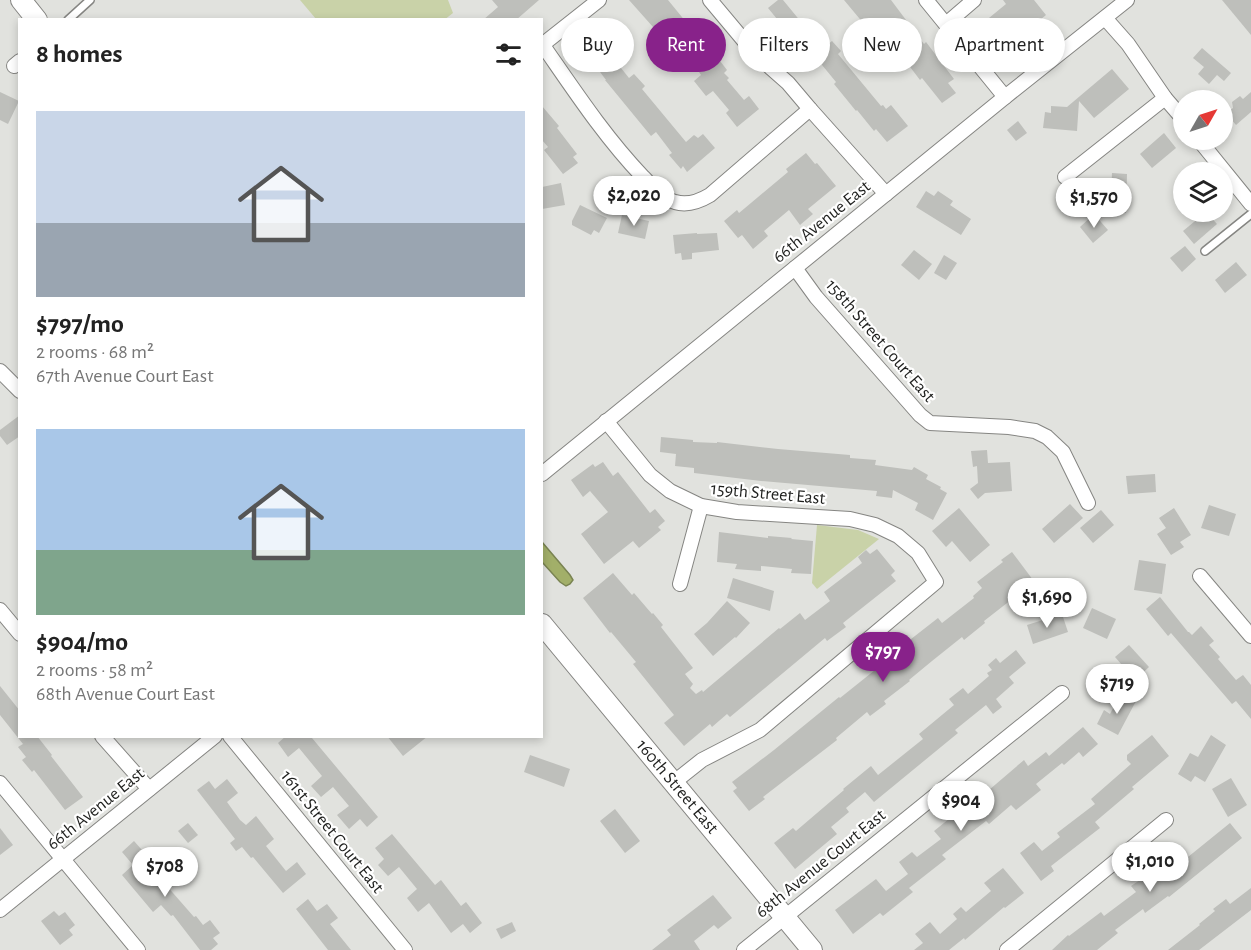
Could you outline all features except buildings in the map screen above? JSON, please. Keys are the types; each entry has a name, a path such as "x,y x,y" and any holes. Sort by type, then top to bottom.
{"main road":[{"path":"21,0 35,18"},
{"name":"160th Street East","path":"543,625 812,950"}],"street":[{"path":"543,44 599,0"},
{"path":"710,0 755,51 788,83 886,194"},
{"path":"926,0 941,18"},
{"path":"953,18 974,0"},
{"name":"66th Avenue East","path":"543,473 1005,97 1108,9 1127,0"},
{"path":"1108,9 1128,44 1173,107"},
{"path":"543,46 608,138 653,187 674,202 691,203 701,201 711,195 810,109"},
{"path":"985,72 1005,97"},
{"path":"1065,177 1165,98"},
{"path":"1207,150 1251,204"},
{"name":"158th Street Court East","path":"795,268 816,297 920,415 930,423 1009,427 1035,431 1047,437 1063,452 1088,503"},
{"path":"0,371 18,389"},
{"name":"159th Street East","path":"606,421 650,476 670,491 701,506 737,512 850,519 875,525 898,536 918,553 936,582 760,730 702,760 673,783"},
{"path":"680,584 701,506"},
{"path":"1200,576 1251,636"},
{"path":"0,610 18,632"},
{"name":"68th Avenue Court East","path":"744,950 1062,693"},
{"path":"104,738 149,789"},
{"name":"66th Avenue East","path":"0,910 213,738"},
{"name":"161st Street Court East","path":"232,738 405,950"},
{"path":"0,783 138,950"},
{"path":"1007,950 1166,820"}],"lane":[{"path":"70,18 90,0"},
{"path":"1205,251 1251,214"}],"shaded area":[{"path":"300,0 448,0 453,13 447,18 315,18"},
{"path":"817,525 858,530 879,539 817,589 812,583"},
{"path":"543,543 573,580 566,586 543,563"}]}
